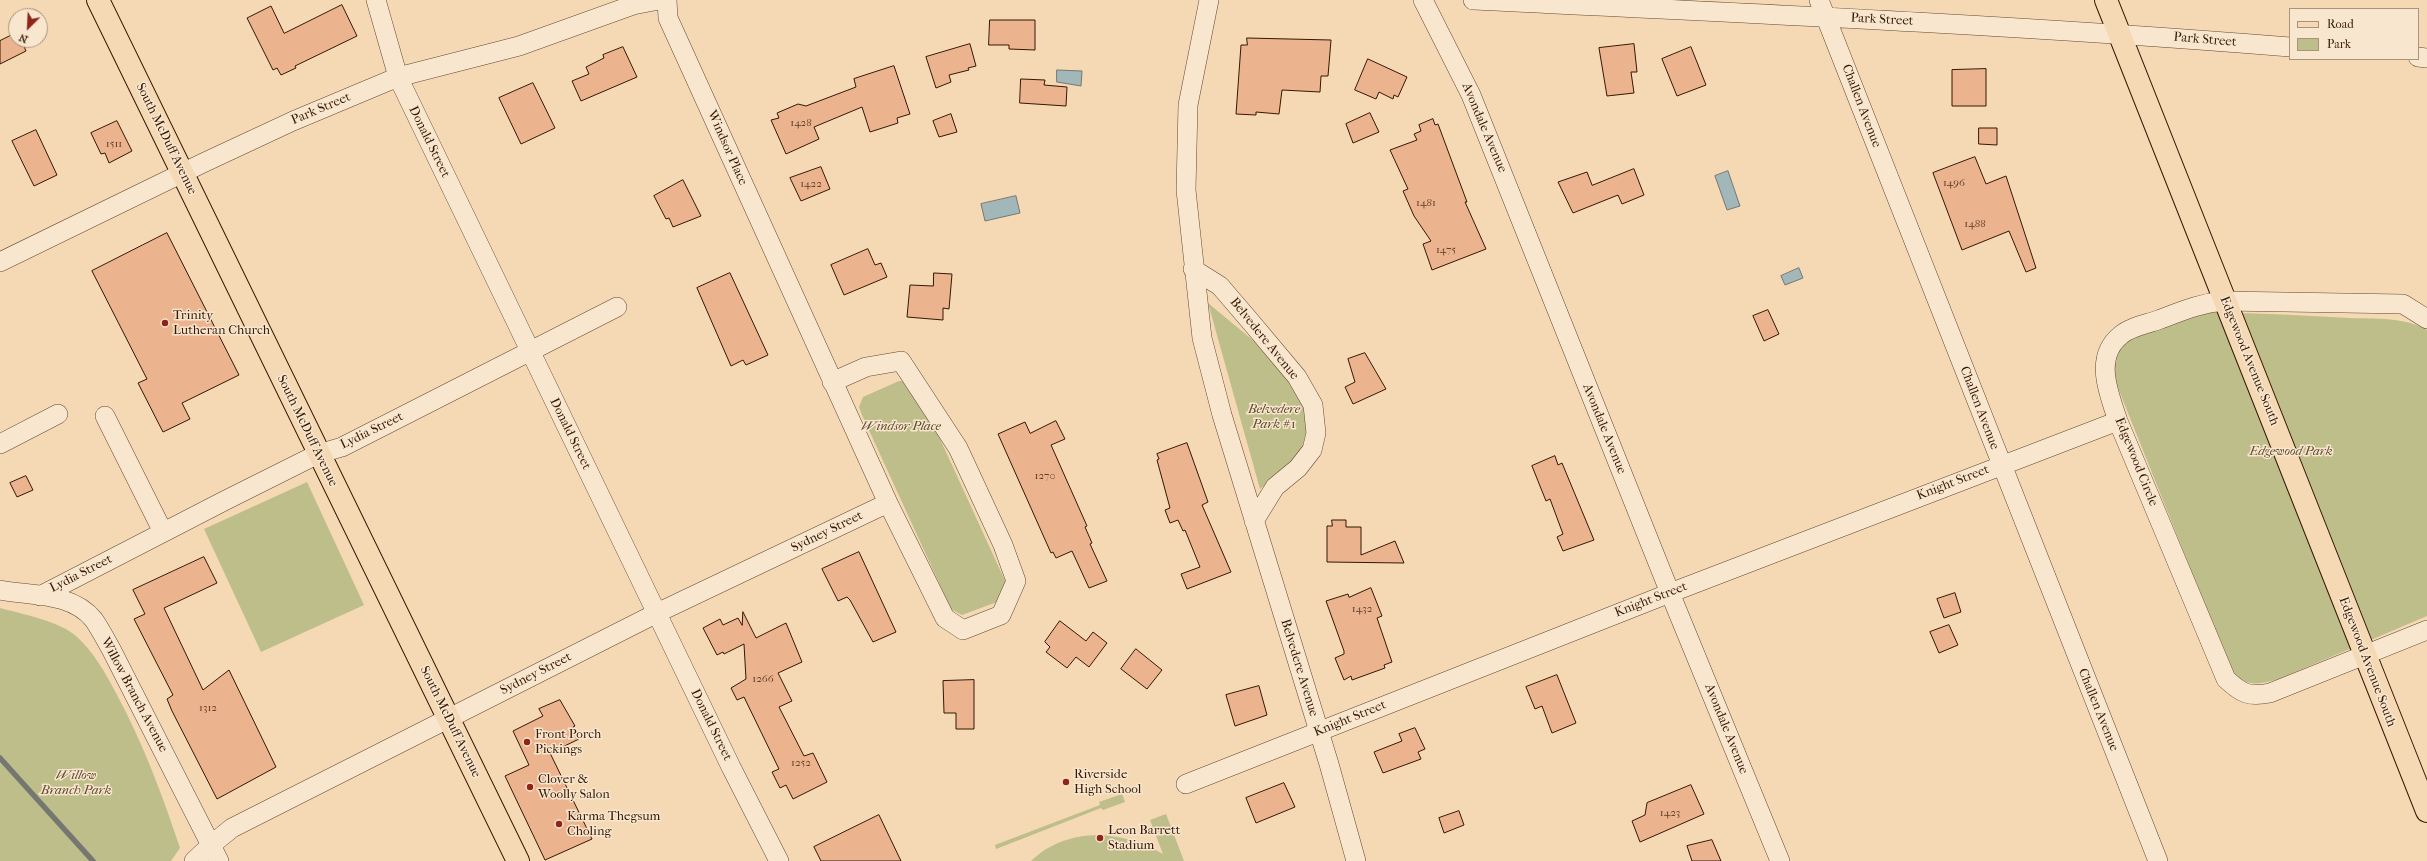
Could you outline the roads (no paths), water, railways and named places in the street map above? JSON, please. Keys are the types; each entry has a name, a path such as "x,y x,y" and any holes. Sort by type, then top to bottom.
{"main road":[{"name":"South McDuff Avenue","path":"98,0 183,172 318,454 518,861"},
{"name":"Edgewood Avenue South","path":"2106,0 2196,231 2427,811"}],"street":[{"name":"Donald Street","path":"376,0 398,77 657,613 779,861"},
{"name":"Park Street","path":"0,262 183,172 293,121 398,77 519,46 633,5 659,0"},
{"name":"Windsor Place","path":"667,0 668,18 832,382 888,503 945,618 963,630 1001,615 1016,581 1003,545 958,448 901,361 866,367 832,382"},
{"name":"Belvedere Avenue","path":"1208,0 1188,105 1186,190 1202,338 1254,521 1356,861"},
{"name":"Avondale Avenue","path":"1423,0 1471,95 1670,593 1780,861"},
{"name":"Park Street","path":"1473,0 1583,3 1660,9 1822,8 2289,47"},
{"path":"1660,9 1678,0"},
{"name":"Challen Avenue","path":"1822,8 2158,861"},
{"name":"Belvedere Avenue","path":"1194,269 1220,286 1297,377 1312,405 1316,433 1312,450 1298,468 1275,487 1254,521"},
{"name":"Edgewood Circle","path":"2427,319 2403,304 2225,301 2202,303 2121,334 2109,350 2105,365 2105,381 2118,420 2226,679 2238,690 2254,696 2270,694 2427,630"},
{"name":"Lydia Street","path":"40,596 318,454 342,447 617,307"},
{"path":"0,444 58,414"},
{"path":"105,416 163,532"},
{"name":"Knight Street","path":"1186,784 1670,593 2118,420"},
{"name":"Sydney Street","path":"194,861 215,853 232,828 657,613 888,503"},
{"name":"Willow Branch Avenue","path":"0,590 68,600 80,607 93,620 111,649 215,853"}],"waterway":[{"path":"0,758 93,861"}],"place":[{"name":"Trinity Lutheran Church","path":"165,323"},
{"name":"Front Porch Pickings","path":"527,742"},
{"name":"Riverside High School","path":"1066,782"},
{"name":"Clover & Woolly Salon","path":"530,787"},
{"name":"Karma Thegsum Choling","path":"559,824"},
{"name":"Leon Barrett Stadium","path":"1100,838"}],"park label":[{"name":"Belvedere Park #1","path":"1274,418"},
{"name":"Edgewood Park","path":"2291,452"},
{"name":"Willow Branch Park","path":"76,784"}]}
